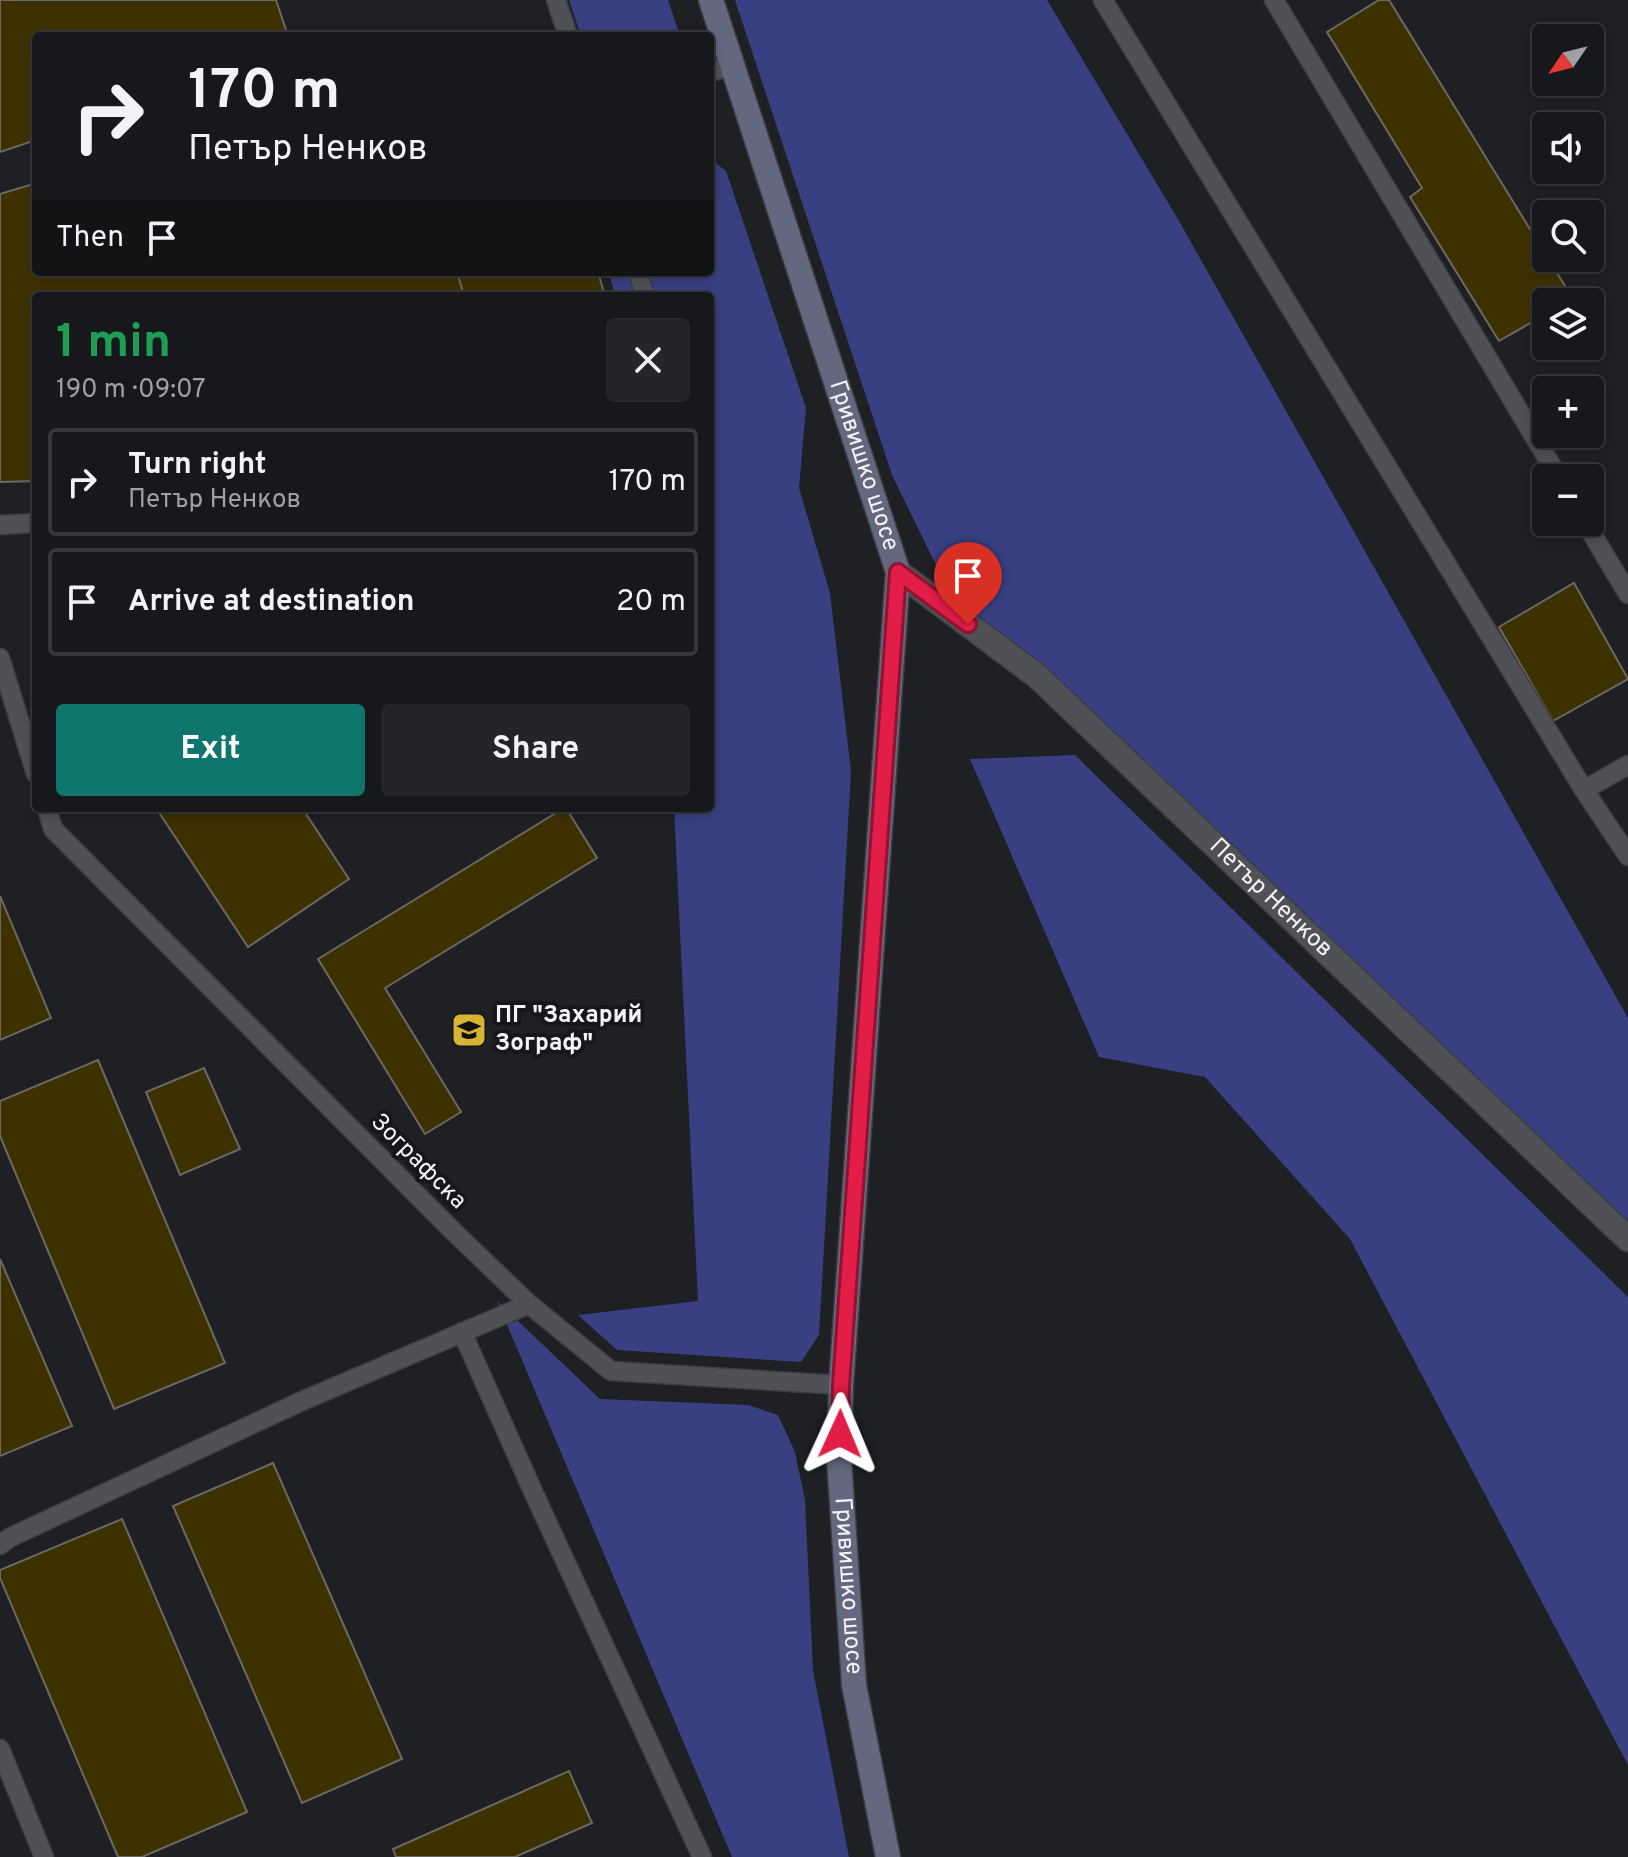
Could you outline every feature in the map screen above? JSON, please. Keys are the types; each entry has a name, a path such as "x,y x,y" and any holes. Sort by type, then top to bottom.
{"street":[{"name":"Гривишко шосе","path":"711,0 721,69 898,572 841,1385 839,1458 854,1685 888,1857"},
{"name":"Петър Ненков","path":"898,572 1037,676 1628,1239"}],"lane":[{"path":"556,0 567,32"},
{"path":"1103,0 1584,790 1628,856"},
{"path":"1274,0 1551,464"},
{"path":"0,525 32,523"},
{"path":"1593,536 1628,594"},
{"path":"0,658 32,761"},
{"path":"1584,790 1628,765"},
{"name":"Зографска","path":"48,812 53,829 453,1231 529,1304 611,1371 841,1385"},
{"path":"0,1545 11,1537 302,1401 529,1304"},
{"path":"462,1332 702,1857"},
{"path":"0,1749 44,1857"}],"shaded area":[{"path":"569,0 668,0 679,32 580,32"},
{"path":"735,0 1047,0 1179,221 1628,1018 1628,1253 952,598 892,475"},
{"path":"714,162 726,171 806,408 799,488 830,593 851,771 819,1335 801,1362 617,1350 578,1315 698,1301 674,812 714,812 714,292 614,292 610,276 714,276"},
{"path":"1075,755 1628,1297 1628,1765 1350,1239 1205,1077 1099,1057 970,759"},
{"path":"497,1301 600,1399 748,1405 778,1415 795,1452 805,1500 813,1670 849,1857 732,1857"}],"building":[{"path":"0,0 276,0 287,32 32,32 32,141 0,152"},
{"path":"1379,0 1389,0 1532,232 1532,272 1556,272 1566,288 1532,288 1532,322 1499,341 1410,197 1422,188 1327,32"},
{"path":"32,184 32,276 458,276 463,292 32,292 32,481 0,482 0,194"},
{"path":"458,276 599,276 604,292 463,292"},
{"path":"1574,583 1628,679 1553,721 1499,627"},
{"path":"159,812 305,812 349,879 248,947"},
{"path":"557,812 568,812 597,858 385,988 461,1112 425,1134 318,959"},
{"path":"0,896 51,1018 0,1040"},
{"path":"98,1060 225,1363 114,1409 0,1136 0,1101"},
{"path":"204,1068 240,1149 180,1175 146,1092"},
{"path":"0,1259 72,1426 0,1456"},
{"path":"273,1463 402,1759 302,1803 173,1506"},
{"path":"122,1519 247,1812 142,1857 118,1857 0,1578 0,1570"},
{"path":"569,1771 592,1823 515,1857 396,1857 393,1849"}],"place":[{"name":"ПГ \"Захарий Зограф\"","path":"469,1030"}],"route":[{"path":"840,1434 898,572 968,624"}]}
